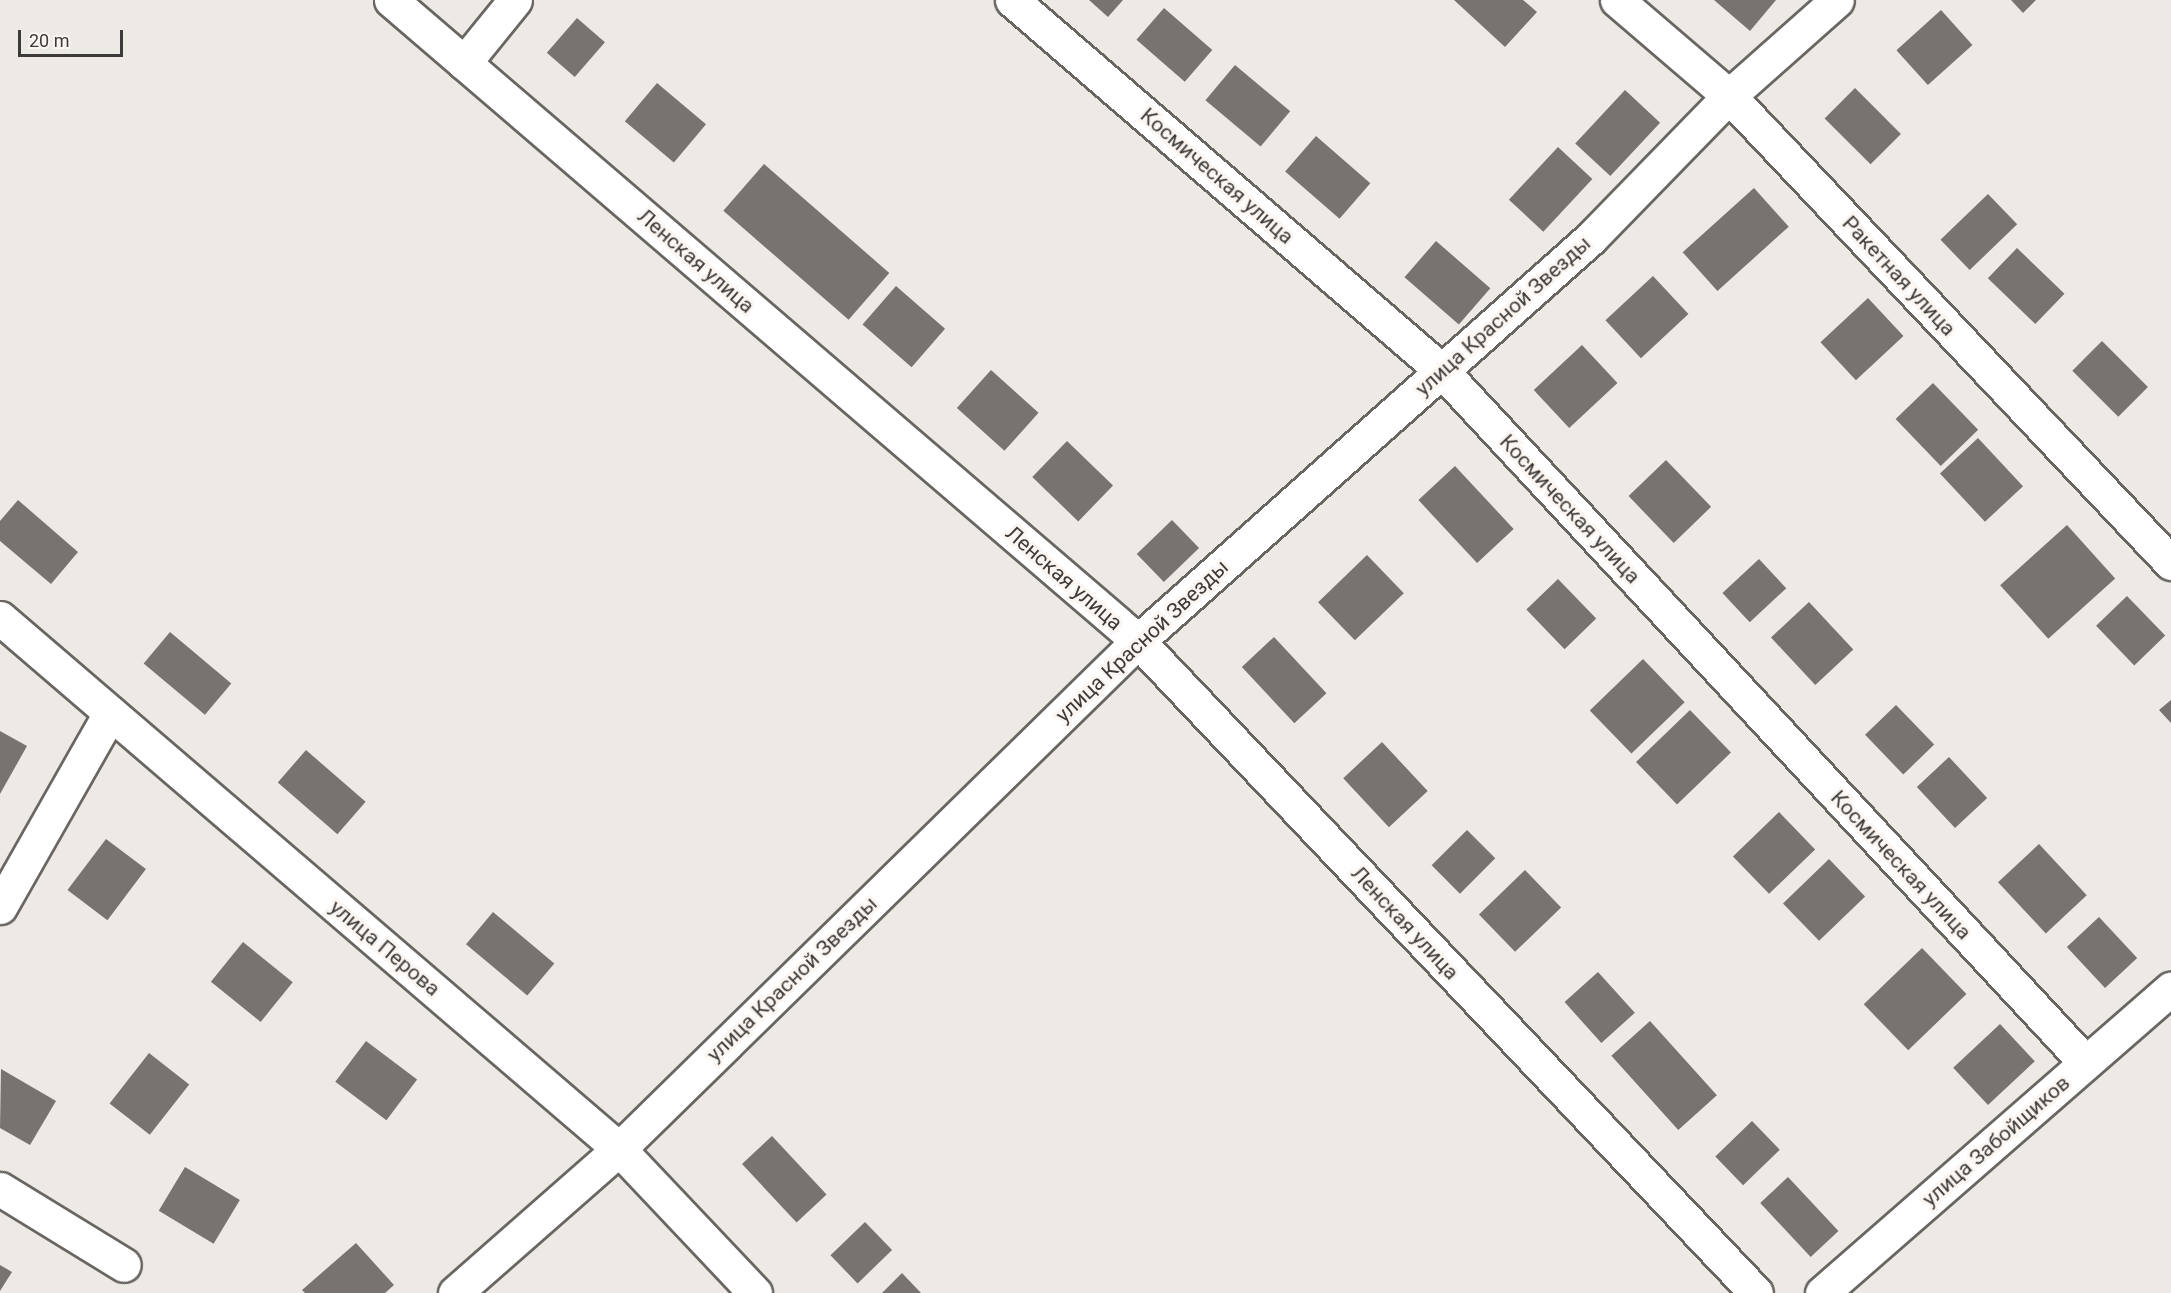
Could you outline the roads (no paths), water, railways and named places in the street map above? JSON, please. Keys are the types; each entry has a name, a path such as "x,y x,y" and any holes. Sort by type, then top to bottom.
{"street":[{"name":"Ленская улица","path":"391,0 1138,641 1756,1293"},
{"path":"464,63 515,0"},
{"name":"Космическая улица","path":"1012,0 1441,370 2085,1062"},
{"name":"Ракетная улица","path":"1617,0 1729,96 2171,564"},
{"name":"улица Красной Звезды","path":"455,1293 620,1149 1138,641 1591,238 1729,96 1838,0"},
{"name":"улица Перова","path":"0,618 620,1149 755,1293"},
{"path":"0,907 110,713"},
{"name":"улица Забойщиков","path":"1822,1293 2171,989"},
{"path":"0,1189 124,1265"}]}
